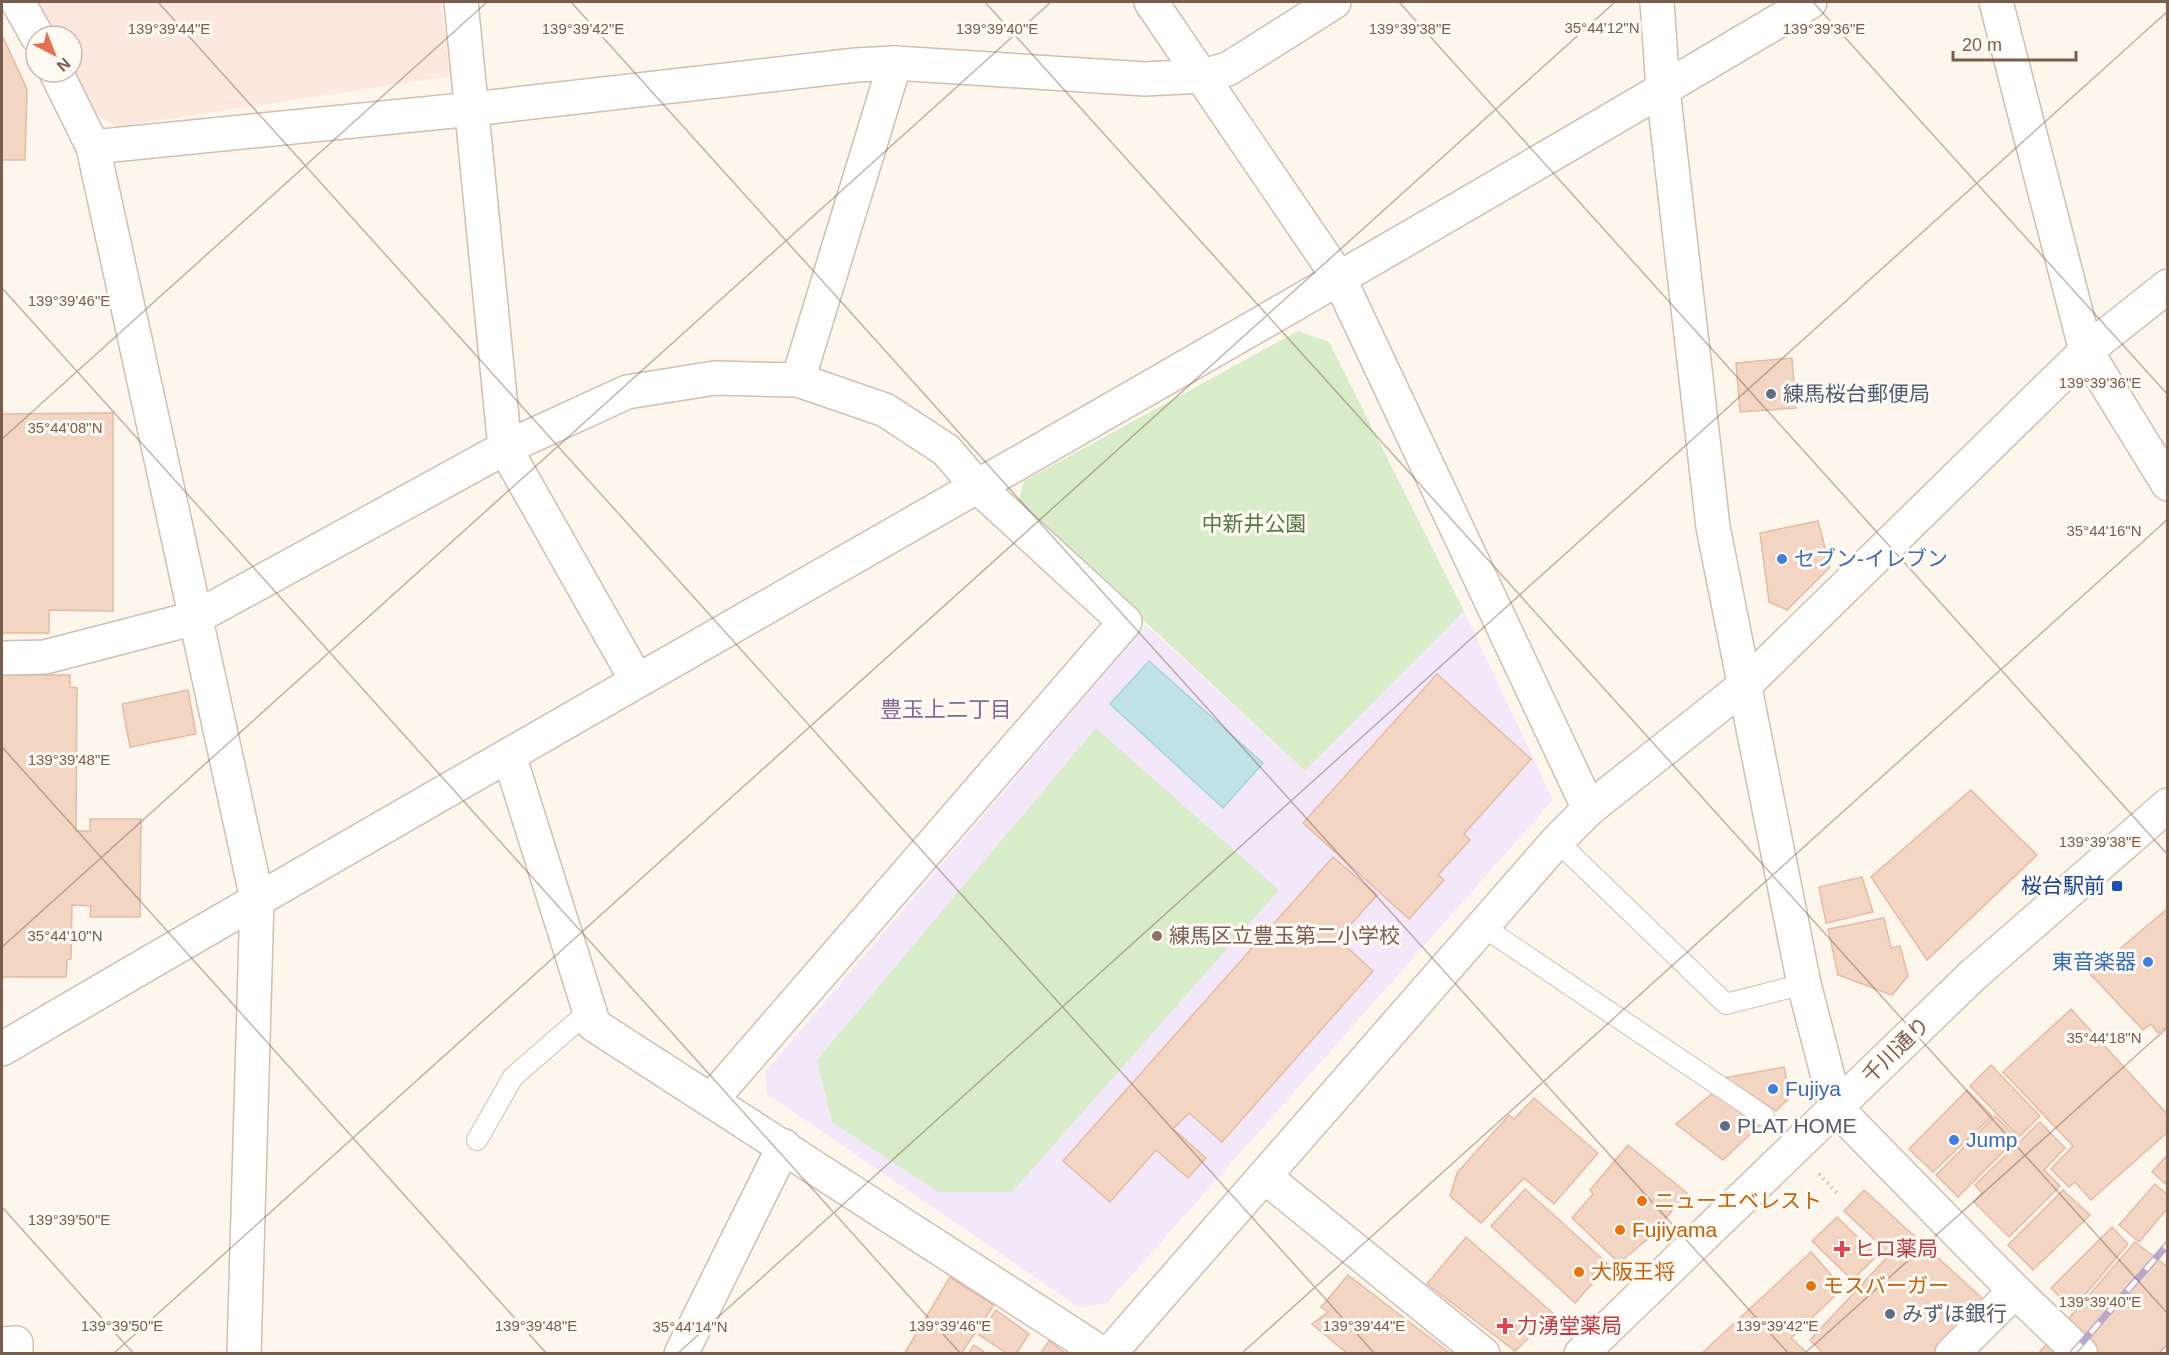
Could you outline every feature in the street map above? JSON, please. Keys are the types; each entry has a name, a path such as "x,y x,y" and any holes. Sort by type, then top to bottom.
{"street":[{"path":"18,2 30,24"},
{"path":"461,2 505,448 636,679"},
{"path":"1152,2 1339,279 1589,809"},
{"path":"93,147 895,63 1145,79 1203,76 1228,69 1334,2"},
{"path":"1657,2 1664,89 1713,526 1804,984 1836,1108 2015,1291 2081,1353"},
{"path":"2,1049 636,679 1339,279 1809,2"},
{"path":"1996,2 2086,351 2168,484"},
{"path":"798,380 895,63"},
{"path":"62,84 93,147 256,899 244,1353"},
{"path":"1108,1353 1482,926 1589,809 1744,686 2086,351 2168,286"},
{"path":"2,658 45,657 195,618 505,448 627,392 715,378 798,380 885,410 946,450 977,486 1125,622 712,1099"},
{"path":"509,755 588,1012 594,1025 1103,1353"},
{"name":"千川通り","path":"1581,1353 1973,975 2168,805"},
{"path":"681,1353 784,1146"},
{"path":"1264,1176 1483,1353"},
{"path":"1952,1353 2015,1291"},
{"path":"2,1344 16,1343 16,1353"}],"lane":[{"path":"1557,842 1726,1004 1804,984"},
{"path":"1482,926 1764,1116"},
{"path":"477,1140 513,1077 588,1012"}],"shaded area":[{"path":"36,2 441,2 450,76 116,127 93,112 79,84 84,84 84,24 48,24"},
{"name":"練馬区立豊玉第二小学校","path":"1464,611 1553,800 1107,1303 1080,1308 767,1094 765,1072 1146,625 1305,771"}],"green space":[{"name":"中新井公園","path":"1298,331 1329,342 1464,611 1305,771 1018,503 1024,481"},
{"path":"1096,728 1279,890 1012,1192 938,1192 832,1122 817,1060"}],"water":[{"path":"1149,661 1263,763 1223,808 1110,704"}],"building":[{"path":"2,35 27,89 25,160 2,160"},
{"path":"1792,358 1796,408 1740,412 1736,363"},
{"path":"113,413 113,611 49,610 49,633 2,633 2,414"},
{"path":"1818,521 1830,567 1787,610 1769,602 1760,533"},
{"path":"1437,674 1531,759 1464,834 1470,840 1438,875 1444,880 1409,919 1303,823"},
{"path":"2,675 70,675 70,687 77,688 76,831 90,831 90,819 141,819 140,917 90,917 91,906 72,905 71,959 67,960 66,977 2,977"},
{"path":"188,690 196,734 130,747 122,704"},
{"path":"1971,790 2037,855 1927,960 1871,877"},
{"path":"1333,857 1377,895 1338,939 1373,971 1222,1142 1189,1113 1173,1129 1206,1158 1188,1178 1156,1150 1110,1202 1063,1161"},
{"path":"1862,877 1873,912 1826,923 1819,887"},
{"path":"2168,908 2168,1025 2158,1033 2151,1024 2143,1030 2090,974"},
{"path":"1884,918 1891,948 1900,946 1908,976 1892,995 1838,975 1828,929"},
{"path":"2071,1009 2168,1115 2168,1132 2091,1200 2075,1182 2069,1187 2051,1169 2073,1146 2003,1072"},
{"path":"1991,1065 2040,1116 2019,1137 1970,1086"},
{"path":"1784,1067 1790,1097 1776,1111 1724,1078"},
{"path":"1967,1090 1992,1116 1933,1172 1909,1149"},
{"path":"1714,1092 1761,1124 1723,1160 1676,1124"},
{"path":"1534,1098 1598,1153 1554,1204 1524,1178 1481,1223 1450,1196 1457,1173 1509,1115 1514,1119"},
{"path":"1995,1116 2017,1138 1958,1197 1936,1175"},
{"path":"2040,1122 2065,1148 2044,1170 2060,1186 2009,1237 1974,1202 1982,1193 1975,1185"},
{"path":"1628,1145 1687,1193 1649,1238 1619,1263 1572,1218 1593,1194 1590,1190"},
{"path":"2168,1154 2168,1186 2152,1172"},
{"path":"2155,1184 2168,1195 2168,1208 2139,1242 2119,1225"},
{"path":"1525,1189 1609,1265 1575,1303 1491,1226"},
{"path":"1864,1190 1982,1298 1982,1311 1939,1354 1824,1354 1810,1340 1890,1254 1844,1211"},
{"path":"2063,1190 2090,1215 2033,1270 2008,1245"},
{"path":"1837,1217 1877,1256 1852,1280 1812,1241"},
{"path":"2112,1227 2128,1244 2072,1310 2051,1288"},
{"path":"1466,1237 1554,1314 1515,1351 1427,1284"},
{"path":"2135,1242 2168,1267 2168,1354 2038,1354"},
{"path":"1811,1252 1843,1288 1791,1338 1808,1354 1701,1354"},
{"path":"1348,1275 1451,1354 1348,1354 1312,1324 1328,1312 1321,1307"},
{"path":"950,1277 994,1305 961,1354 904,1354"},
{"path":"996,1310 1029,1334 1016,1354 1008,1354 979,1335"},
{"path":"1049,1341 1066,1354 1040,1354"},
{"path":"974,1345 987,1354 968,1354"}],"railway":[{"path":"2072,1354 2168,1244"},
{"path":"2162,1354 2168,1348"}],"place":[{"name":"練馬桜台郵便局","path":"1771,394"},
{"name":"セブン-イレブン","path":"1782,559"},
{"name":"桜台駅前","path":"2117,886"},
{"name":"練馬区立豊玉第二小学校","path":"1157,936"},
{"name":"東音楽器","path":"2148,962"},
{"name":"Fujiya","path":"1773,1089"},
{"name":"PLAT HOME","path":"1725,1126"},
{"name":"Jump","path":"1954,1140"},
{"name":"ニューエベレスト","path":"1642,1201"},
{"name":"Fujiyama","path":"1620,1230"},
{"name":"ヒロ薬局","path":"1842,1249"},
{"name":"大阪王将","path":"1579,1272"},
{"name":"モスバーガー","path":"1811,1286"},
{"name":"みずほ銀行","path":"1890,1314"},
{"name":"力湧堂薬局","path":"1505,1326"}],"district":[{"name":"豊玉上二丁目","path":"946,709"}]}
